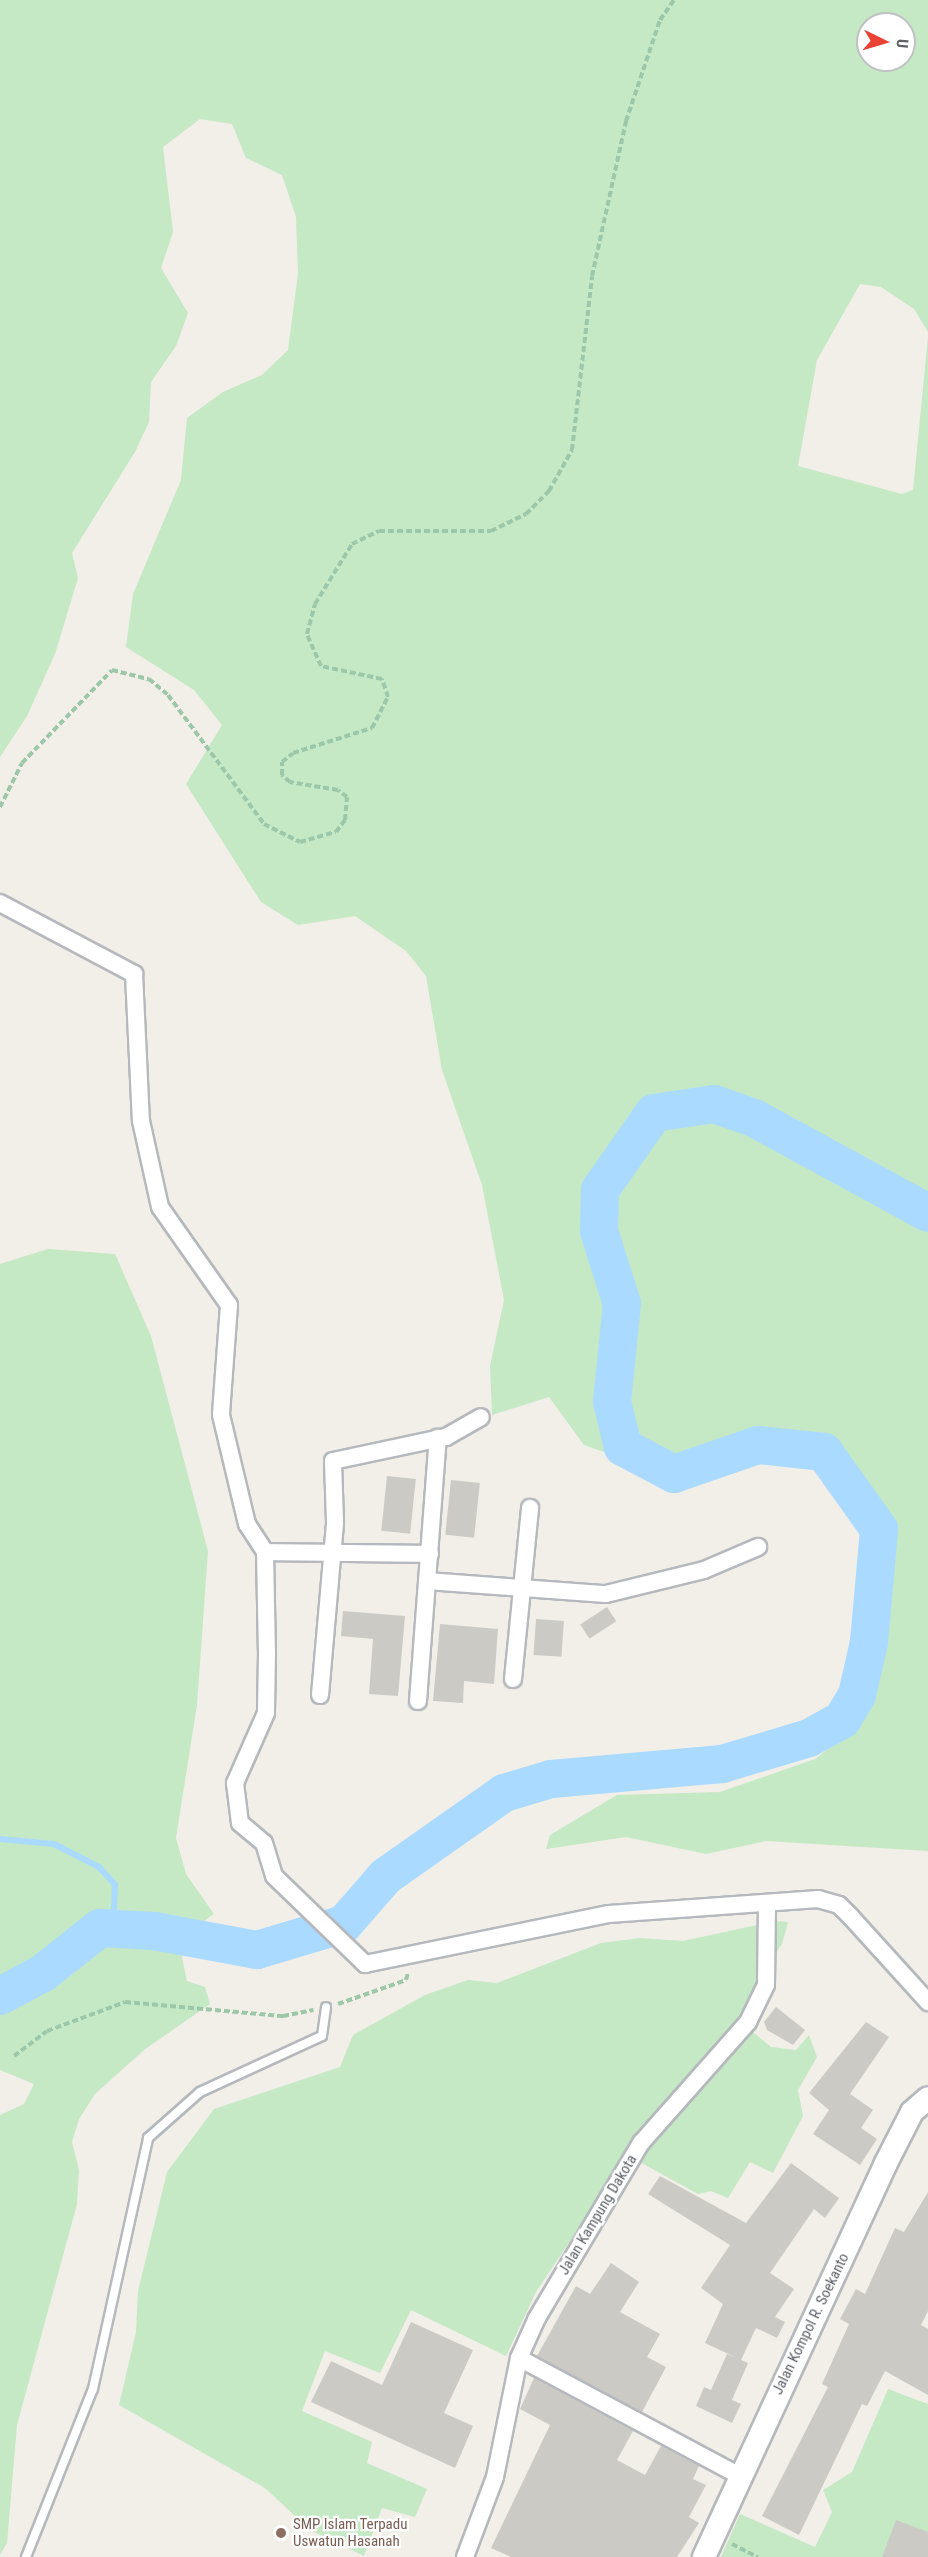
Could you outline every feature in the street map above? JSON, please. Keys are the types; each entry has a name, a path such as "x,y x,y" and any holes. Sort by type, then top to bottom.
{"main road":[{"name":"Jalan Kompol R. Soekanto","path":"704,2557 740,2476 923,2110"}],"street":[{"path":"0,903 134,974 141,1121 160,1207 229,1305 221,1415 247,1524 265,1552 266,1713 235,1783 240,1823 264,1843 274,1876 300,1905 365,1964 412,1958 609,1914 818,1899 839,1905 928,2002"},
{"path":"320,1695 329,1549 335,1522 333,1461 438,1438 481,1417"},
{"path":"418,1701 438,1438"},
{"path":"513,1679 530,1508"},
{"path":"427,1581 522,1590 606,1594 704,1570 758,1547"},
{"path":"265,1552 329,1549 430,1554"},
{"name":"Jalan Kampung Dakota","path":"465,2557 495,2477 519,2358 641,2144 735,2041 758,2004 769,1958 767,1903"},
{"path":"519,2358 740,2476"}],"lane":[{"path":"26,2557 93,2389 148,2138 200,2092 322,2036 326,2007"}],"path":[{"path":"0,807 22,763 112,670 149,679 168,695 264,824 300,842 336,832 350,807 347,797 338,790 290,782 282,775 282,762 293,753 372,728 388,697 382,679 321,666 307,634 315,604 352,544 379,531 491,531 526,514 549,491 572,450 592,276 626,121 660,20 674,0"},
{"path":"14,2056 47,2031 125,2002 283,2016 326,2007 406,1980 412,1958"},
{"path":"714,2534 758,2557"}],"green space":[{"path":"0,0 928,0 928,332 914,309 881,287 860,284 817,360 798,466 902,494 913,490 928,337 928,1851 766,1841 706,1854 626,1837 546,1849 550,1835 617,1795 720,1792 815,1759 860,1724 889,1628 892,1545 874,1494 839,1448 793,1434 748,1436 670,1460 637,1442 604,1452 584,1445 549,1397 492,1415 490,1366 504,1300 482,1185 442,1070 426,976 406,951 355,916 298,925 261,902 186,784 222,725 194,690 126,647 133,594 181,480 187,418 223,392 262,375 288,350 298,274 296,217 282,175 246,158 232,124 200,119 163,147 173,232 161,268 188,313 176,346 151,382 149,422 135,452 72,553 78,578 55,654 27,716 0,757"},
{"path":"48,1249 115,1254 151,1336 208,1551 197,1705 176,1838 186,1874 214,1914 197,1926 174,1920 187,1981 205,1987 210,2004 144,2050 95,2094 79,2119 72,2142 79,2170 77,2204 17,2425 7,2543 0,2555 0,2115 24,2104 34,2084 0,2070 0,1264"},
{"path":"775,1921 788,1922 782,1944 760,1977 749,2012 753,2032 771,2047 796,2050 809,2035 817,2057 798,2090 803,2116 773,2173 750,2162 728,2198 711,2191 698,2194 627,2155 536,2292 506,2356 411,2310 380,2373 325,2351 302,2411 372,2442 367,2463 427,2489 415,2517 382,2508 364,2556 310,2530 265,2488 119,2405 136,2332 138,2291 167,2172 214,2109 340,2067 353,2035 425,1995 468,1980 497,1983 601,1943 640,1938 683,1941"},
{"path":"888,2389 928,2404 928,2557 721,2557 740,2514 815,2547 832,2512 823,2490 852,2472"}],"building":[{"path":"387,1476 416,1479 410,1534 381,1531"},
{"path":"451,1480 480,1483 474,1538 445,1535"},
{"path":"607,1607 616,1621 589,1639 580,1624"},
{"path":"343,1611 405,1616 398,1696 369,1694 373,1639 341,1636"},
{"path":"536,1619 564,1621 561,1657 533,1655"},
{"path":"440,1624 498,1629 494,1684 464,1681 463,1703 433,1701"},
{"path":"776,2007 805,2030 793,2045 767,2030 764,2022"},
{"path":"866,2022 889,2037 850,2094 873,2110 861,2128 877,2139 860,2165 813,2134 829,2110 809,2093"},
{"path":"791,2163 839,2198 825,2218 814,2209 770,2273 794,2289 775,2317 785,2322 777,2338 756,2328 741,2360 748,2363 732,2400 741,2404 732,2423 696,2406 704,2387 711,2390 727,2354 737,2358 705,2343 723,2304 701,2288 730,2245 648,2194 660,2176 746,2223"},
{"path":"928,2192 928,2311 921,2325 928,2329 928,2395 885,2371 867,2406 862,2404 799,2535 762,2516 828,2387 822,2384 849,2324 840,2319 856,2289 865,2294 895,2228 904,2232"},
{"path":"611,2263 639,2282 620,2312 660,2334 647,2357 666,2367 642,2412 537,2356 576,2286 590,2294"},
{"path":"411,2322 473,2350 444,2413 473,2426 455,2468 311,2402 331,2361 382,2385"},
{"path":"534,2378 633,2431 617,2460 645,2475 661,2446 699,2466 693,2479 706,2485 689,2517 699,2523 677,2557 511,2557 491,2548 550,2425 520,2409"},
{"path":"896,2520 928,2532 928,2557 882,2557"}],"waterway":[{"path":"0,1996 43,1973 100,1928 154,1931 257,1950 344,1924 386,1876 504,1793 551,1779 722,1764 809,1738 842,1720 857,1695 869,1642 879,1529 824,1452 758,1445 674,1474 623,1447 612,1402 622,1304 599,1231 600,1190 654,1113 714,1104 754,1118 928,1213"},
{"path":"0,1839 54,1844 99,1867 115,1885 113,1929"}],"place":[{"name":"SMP Islam Terpadu Uswatun Hasanah","path":"281,2533"}]}
